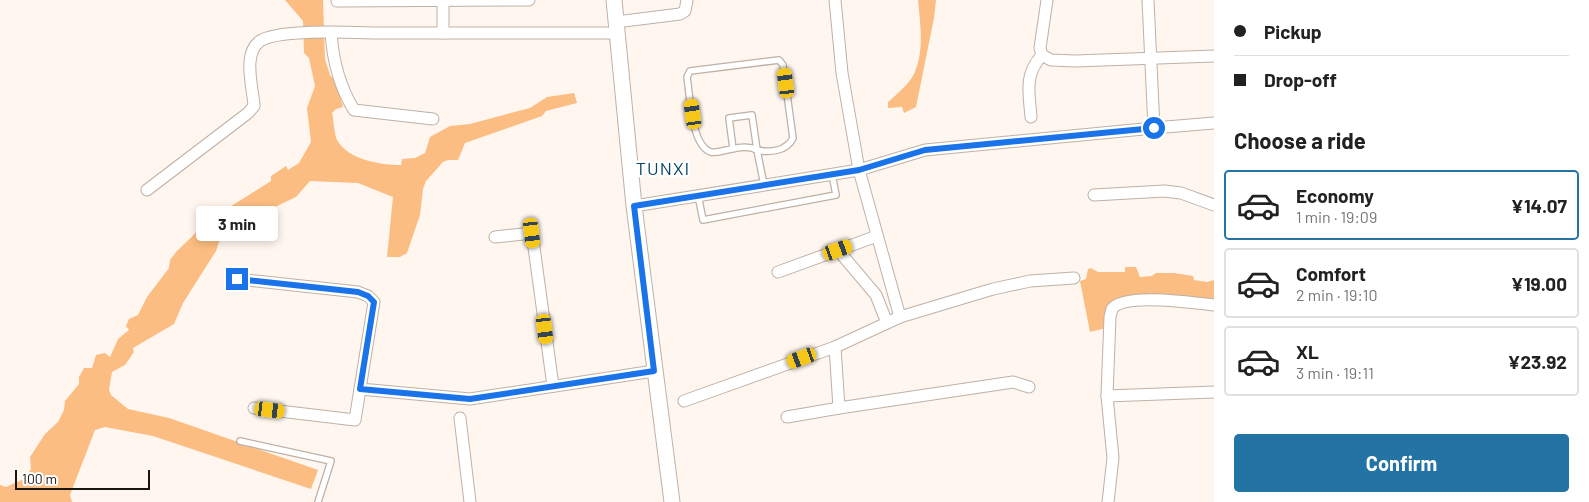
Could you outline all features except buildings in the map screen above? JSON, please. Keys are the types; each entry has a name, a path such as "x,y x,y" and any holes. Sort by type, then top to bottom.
{"main road":[{"path":"614,0 634,206 672,502"}],"street":[{"path":"337,1 529,0"},
{"path":"147,190 248,113 254,106 250,64 251,52 260,41 277,35 616,28 680,14 685,11 687,0"},
{"path":"835,0 842,73 859,170 900,317"},
{"path":"1047,0 1040,48 1042,55 1051,60 1075,61 1214,56"},
{"path":"1148,0 1154,128"},
{"path":"442,1 442,33"},
{"path":"328,33 340,81 354,110 433,119"},
{"path":"1031,117 1029,77 1034,64 1042,55"},
{"path":"634,206 859,170 925,150 1214,123"},
{"path":"1094,195 1164,191 1181,193 1214,205"},
{"path":"495,238 532,233 553,386"},
{"path":"778,272 877,236"},
{"path":"838,250 876,294 887,323"},
{"path":"684,401 835,346 900,317 993,289 1030,281 1074,278"},
{"path":"237,279 358,292 368,296 374,302 354,420 254,408"},
{"path":"1108,502 1113,458 1107,396 1110,317 1112,309 1120,304 1155,299 1214,305"},
{"path":"835,346 839,408"},
{"path":"360,389 470,399 654,371"},
{"path":"787,417 1013,382 1029,387"},
{"path":"1107,396 1214,392"},
{"path":"460,418 470,502"}],"lane":[{"path":"779,60 784,65 793,138 790,144 784,148 762,152 757,150 750,147 713,152 705,148 695,133 687,77 690,71 779,60"},
{"path":"732,149 729,118 752,116 764,185"},
{"path":"698,195 703,220 836,195 832,174"},
{"path":"240,441 331,461 318,502"}],"shaded area":[{"path":"285,0 323,0 325,59 330,75 336,82 343,107 336,109 332,113 336,137 342,147 357,157 384,164 401,165 402,159 415,158 425,153 430,137 450,126 470,124 530,108 547,97 574,93 577,103 546,111 542,116 465,143 458,160 443,162 426,181 423,189 420,215 407,253 400,257 387,257 393,197 358,183 310,181 296,197 235,226 220,239 216,251 183,303 174,324 133,348 134,352 125,365 112,372 109,390 111,395 128,409 169,418 318,470 311,489 153,436 105,427 95,430 70,495 72,502 0,502 0,485 6,487 24,479 31,469 30,457 45,434 58,422 64,410 65,401 79,384 79,377 84,368 92,368 96,355 105,353 110,357 118,339 129,330 126,326 129,319 138,315 147,297 169,268 170,260 176,252 209,220 271,181 271,176 286,166 288,170 299,163 311,142 307,108 315,86 309,58 304,53 303,21"},
{"path":"918,0 936,0 934,18 916,107 904,113 902,107 888,108 888,102 903,89 914,74 920,56 921,27"},
{"path":"1125,267 1136,267 1140,277 1152,276 1156,273 1174,273 1193,276 1194,280 1207,282 1214,280 1214,300 1156,294 1114,302 1106,328 1090,332 1080,281 1086,279 1088,269 1091,268 1098,272 1125,272"}],"district":[{"name":"TUNXI","path":"663,169"}],"route":[{"path":"237,279 358,292 368,296 374,302 360,389 470,399 654,371 634,206 859,170 925,150 1154,128"}]}
